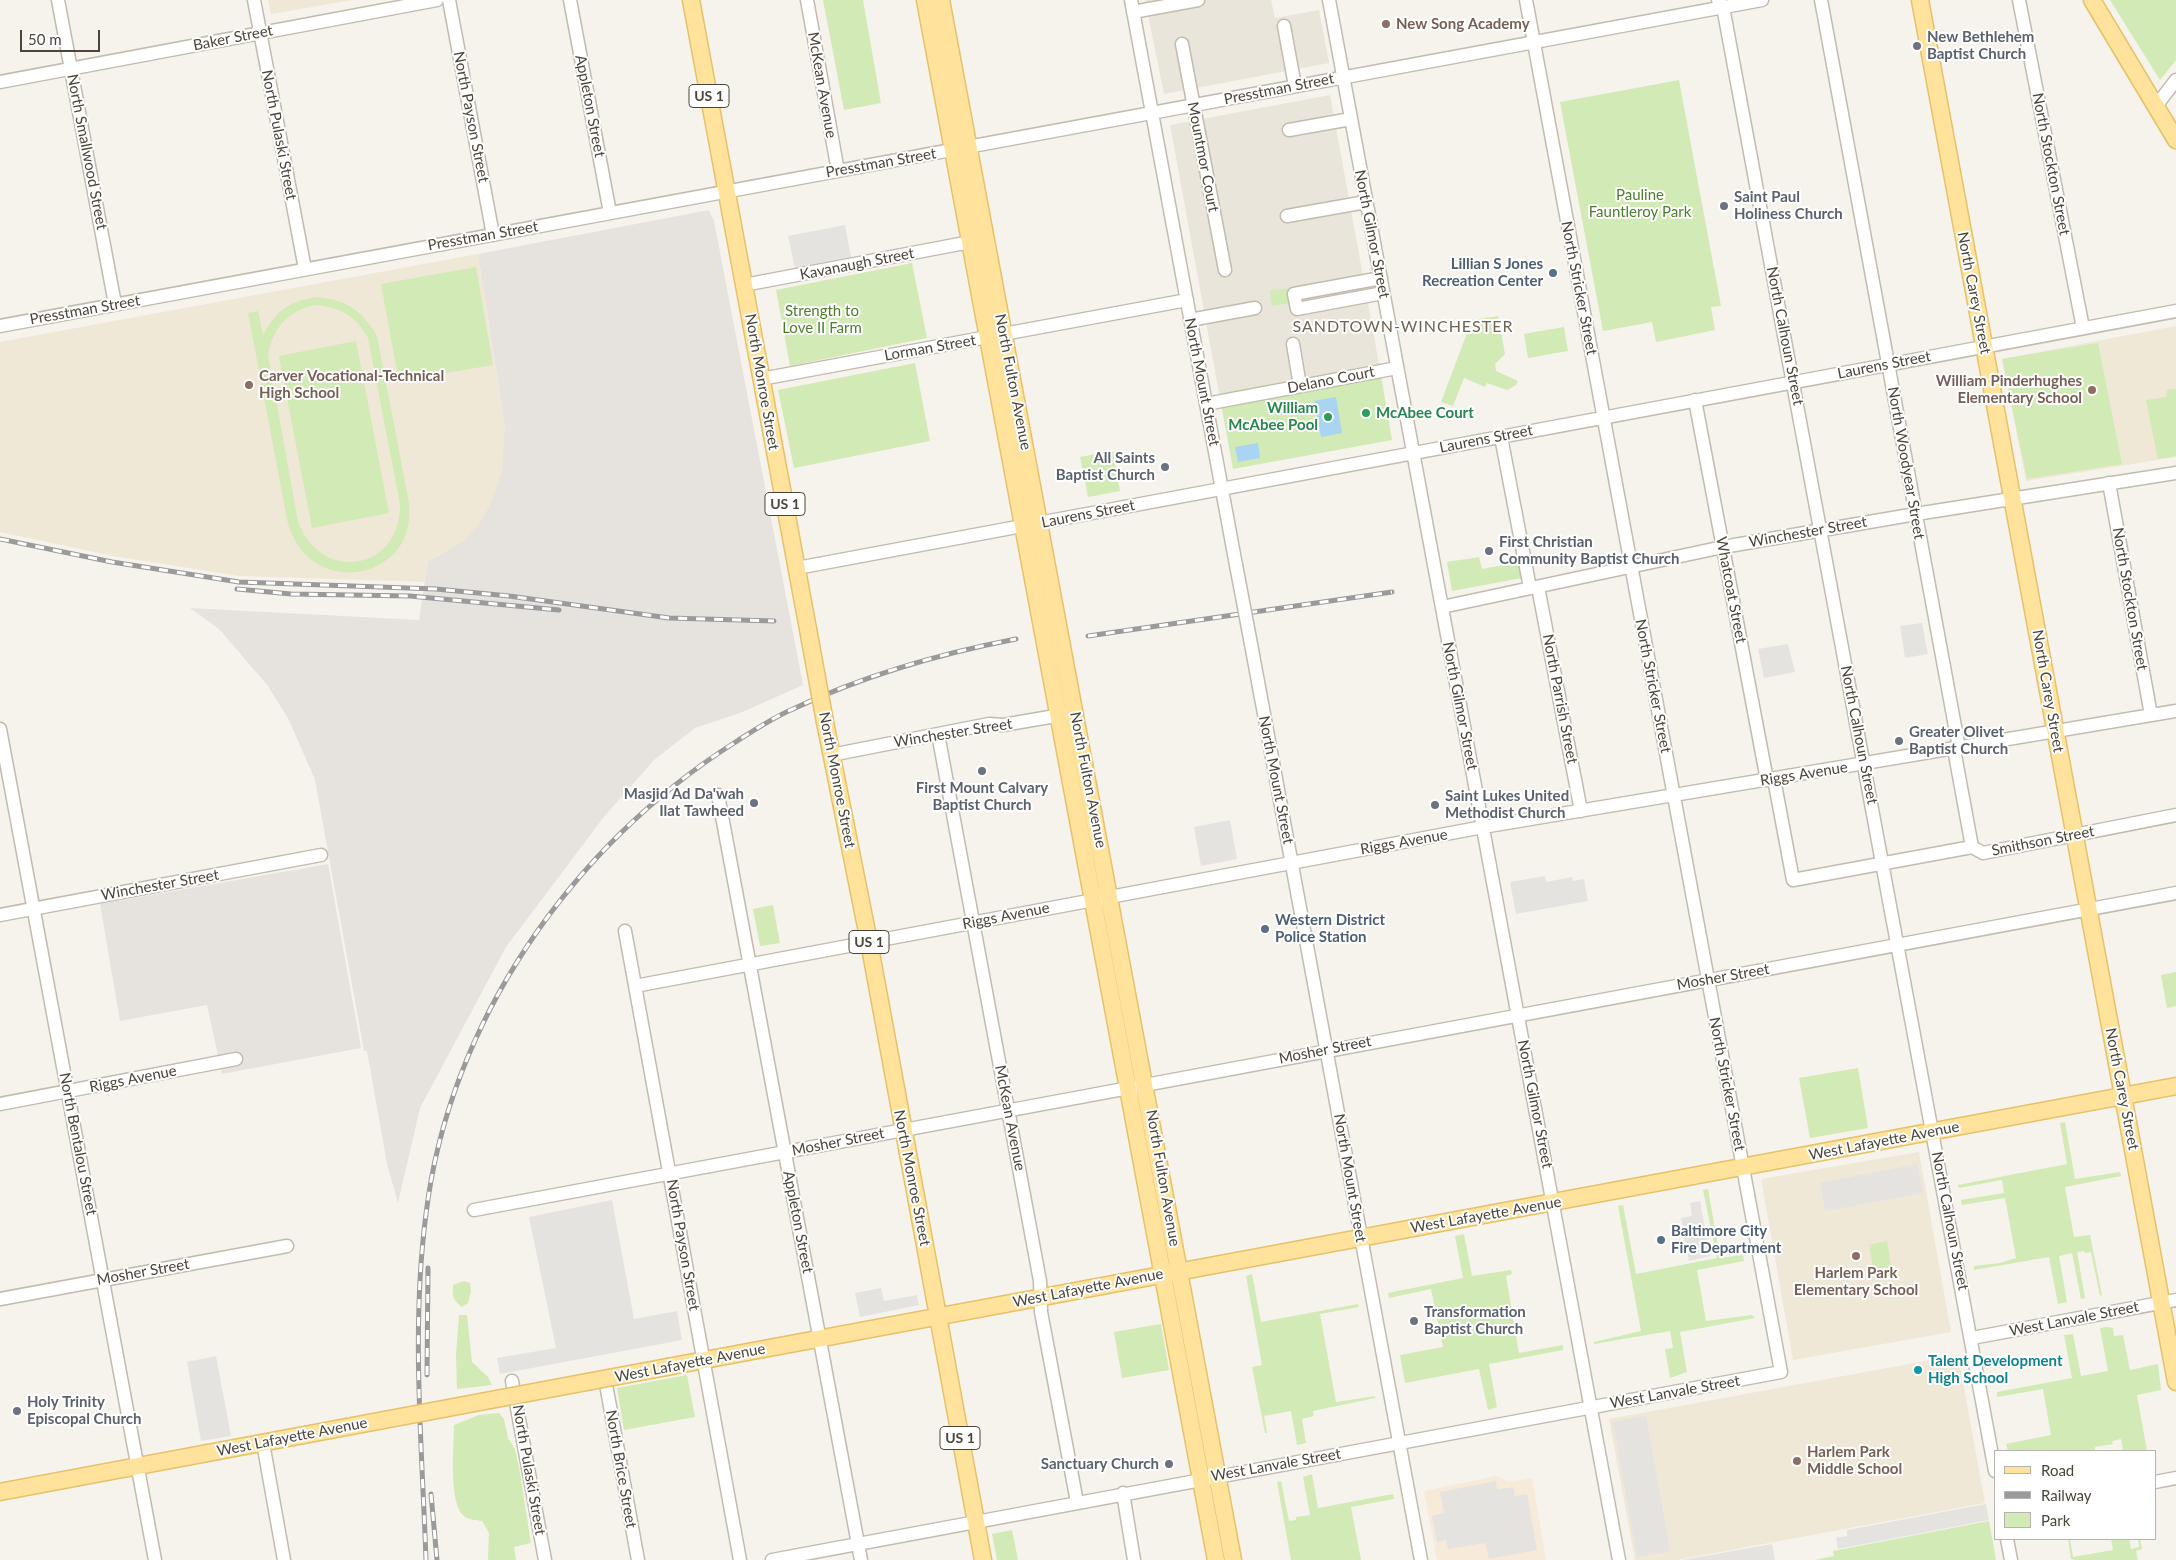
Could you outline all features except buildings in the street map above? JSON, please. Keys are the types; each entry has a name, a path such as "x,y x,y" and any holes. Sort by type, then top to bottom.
{"main road":[{"name":"North Monroe Street","path":"691,0 831,754 869,942 983,1560"},
{"name":"North Fulton Avenue","path":"925,0 970,242 996,336 1040,523 1146,1084 1201,1479 1216,1560"},
{"name":"North Fulton Avenue","path":"941,0 969,146 1023,526 1093,900 1129,1087 1218,1476 1233,1560"},
{"name":"North Carey Street","path":"1920,0 2123,1096 2169,1301 2176,1382"},
{"path":"2092,0 2176,140"},
{"name":"West Lafayette Avenue","path":"0,1492 2176,1086"}],"street":[{"name":"North Smallwood Street","path":"58,0 115,304"},
{"name":"North Pulaski Street","path":"254,0 305,269"},
{"name":"Baker Street","path":"0,82 437,0"},
{"name":"North Payson Street","path":"449,0 493,234"},
{"name":"Appleton Street","path":"570,0 610,213"},
{"name":"McKean Avenue","path":"807,0 838,171"},
{"path":"1132,6 1198,0"},
{"name":"North Gilmor Street","path":"1329,0 1619,1560"},
{"name":"North Stricker Street","path":"1526,0 1781,1372"},
{"name":"Presstman Street","path":"0,326 1533,42 1720,4 1762,0"},
{"name":"North Woodyear Street","path":"1821,0 1916,514 1957,748 1972,847"},
{"name":"North Stockton Street","path":"2019,0 2083,328"},
{"name":"North Calhoun Street","path":"1720,4 1821,530 1972,1338 1994,1465"},
{"name":"North Mount Street","path":"1132,6 1421,1560"},
{"path":"1284,26 1295,86"},
{"name":"Mountmor Court","path":"1182,44 1225,270"},
{"path":"2156,106 2176,80"},
{"path":"1290,130 1351,119"},
{"path":"1287,216 1366,202"},
{"name":"Kavanaugh Street","path":"744,285 970,242"},
{"path":"1381,278 1294,294 1297,309 1384,294"},
{"name":"Lorman Street","path":"762,379 1187,300"},
{"path":"1190,320 1255,308"},
{"name":"Laurens Street","path":"796,568 2176,311"},
{"path":"1293,344 1300,386"},
{"name":"Delano Court","path":"1206,404 1397,368"},
{"name":"Whatcoat Street","path":"1695,400 1723,547 1792,880"},
{"name":"North Parrish Street","path":"1502,436 1581,811"},
{"name":"Winchester Street","path":"1442,607 1723,547 2013,498 2176,473"},
{"name":"North Stockton Street","path":"2109,484 2151,715"},
{"name":"Riggs Avenue","path":"635,986 1483,827 2176,711"},
{"name":"Winchester Street","path":"831,754 938,734 1075,712"},
{"name":"McKean Avenue","path":"938,734 1040,1281 1041,1312 1077,1502"},
{"name":"North Bentalou Street","path":"1,736 155,1560"},
{"name":"Appleton Street","path":"718,795 861,1560"},
{"name":"Smithson Street","path":"1792,880 1972,847 1983,853 2176,815"},
{"name":"Winchester Street","path":"0,914 321,855"},
{"name":"Mosher Street","path":"474,1210 2176,893"},
{"name":"North Payson Street","path":"625,931 740,1560"},
{"name":"Riggs Avenue","path":"0,1104 236,1059"},
{"name":"Mosher Street","path":"0,1299 287,1246"},
{"name":"West Lanvale Street","path":"1972,1338 2169,1301"},
{"name":"West Lanvale Street","path":"772,1560 1123,1493 1781,1372"},
{"name":"West Lafayette Avenue","path":"515,1396 605,1379"},
{"name":"North Brice Street","path":"605,1379 638,1560"},
{"name":"North Pulaski Street","path":"512,1381 545,1560"},
{"path":"263,1443 284,1560"},
{"path":"2156,1482 2176,1478"},
{"path":"1123,1493 1134,1560"},
{"path":"2007,1540 2011,1560"}],"shaded area":[{"path":"268,0 353,0 271,14"},
{"path":"1145,0 1271,0 1275,18 1319,10 1329,63 1164,94"},
{"path":"1330,95 1379,364 1219,393 1170,125"},
{"path":"709,210 714,221 803,685 740,713 695,728 654,760 603,818 506,947 420,1108 398,1203 387,1164 367,1051 364,1051 315,780 289,720 268,686 219,629 190,608 419,620 428,562 464,540 505,427 478,254"},
{"path":"845,225 851,257 795,268 788,236"},
{"name":"Carver Vocational-Technical High School","path":"478,254 505,427 502,472 490,505 480,523 464,540 428,562 426,582 239,576 113,556 0,532 0,342"},
{"name":"William Pinderhughes Elementary School","path":"2176,326 2176,457 2026,481 2002,359"},
{"path":"1922,623 1928,654 1905,658 1900,626"},
{"path":"1788,644 1795,672 1764,678 1758,649"},
{"path":"1230,820 1237,859 1201,866 1194,827"},
{"path":"328,864 361,1048 222,1074 207,1005 120,1021 100,904"},
{"path":"1545,876 1546,882 1572,877 1573,881 1584,879 1588,901 1516,914 1510,882"},
{"name":"Harlem Park Elementary School","path":"1919,1152 1951,1332 1793,1360 1761,1179"},
{"path":"1917,1164 1923,1193 1825,1211 1820,1183"},
{"path":"612,1200 634,1319 677,1311 682,1340 500,1374 497,1358 556,1348 529,1217"},
{"path":"1700,1201 1710,1256 1689,1261 1681,1218 1692,1216 1690,1203"},
{"path":"881,1288 884,1301 917,1295 919,1305 860,1317 855,1293"},
{"name":"Harlem Park Middle School","path":"1958,1355 1985,1503 1677,1560 1635,1560 1609,1419"},
{"path":"216,1356 231,1436 201,1441 187,1362"},
{"path":"1646,1416 1670,1551 1637,1557 1613,1422"},
{"path":"1496,1476 1509,1482 1532,1478 1546,1560 1437,1560 1424,1491"},
{"path":"1496,1481 1497,1490 1513,1487 1515,1496 1527,1494 1537,1550 1489,1559 1485,1543 1448,1549 1446,1540 1437,1542 1432,1516 1444,1513 1440,1492"},
{"path":"1986,1504 1989,1520 1838,1549 1836,1538 1847,1536 1847,1530"},
{"path":"1772,1544 1775,1560 1682,1560"}],"green space":[{"path":"823,0 863,0 881,103 844,110"},
{"path":"2110,0 2176,0 2176,60 2160,80"},
{"name":"Pauline Fauntleroy Park","path":"1679,80 1721,306 1711,307 1715,330 1656,342 1652,322 1603,331 1560,102"},
{"name":"Strength to Love II Farm","path":"912,263 927,338 790,366 776,290"},
{"path":"476,267 493,365 399,381 381,284"},
{"path":"1289,288 1291,303 1272,306 1270,291"},
{"path":"315,297 335,300 352,307 365,319 377,336 409,503 407,532 394,553 371,569 357,572 329,569 316,563 299,547 293,536 288,524 248,313 258,311 263,335 273,319 284,309 297,302","holes":["315,305 324,306 353,318 368,338 400,504 397,527 388,544 374,555 358,561 341,561 324,555 309,542 298,522 268,355 270,345 278,329 289,316"]},
{"path":"1498,316 1505,354 1495,364 1496,371 1518,381 1516,385 1507,390 1487,383 1485,387 1464,378 1453,406 1441,402 1472,320"},
{"path":"1564,327 1568,351 1528,358 1524,334"},
{"path":"356,341 389,513 312,528 279,356"},
{"path":"2098,343 2122,464 2027,479 2002,359"},
{"path":"915,363 930,441 794,468 778,390"},
{"path":"1379,364 1392,440 1233,469 1219,393"},
{"path":"2176,389 2176,456 2158,459 2146,400 2166,397 2167,390"},
{"path":"1113,451 1120,491 1088,497 1080,457"},
{"path":"1479,557 1482,569 1519,562 1522,578 1452,591 1447,562"},
{"path":"773,905 780,943 760,946 753,909"},
{"path":"2176,972 2176,1006 2167,1008 2161,975"},
{"path":"1858,1068 1868,1128 1810,1138 1799,1078"},
{"path":"2065,1122 2075,1179 2120,1172 2121,1176 2065,1187 2074,1237 2090,1235 2102,1295 2100,1296 2091,1252 2077,1252 2085,1298 2081,1299 2072,1253 2059,1256 2067,1302 2058,1304 2049,1257 1974,1270 1974,1266 2000,1263 2016,1258 2005,1198 1962,1205 1961,1200 2004,1193 2002,1180 1959,1188 1958,1185 2067,1164 2060,1123"},
{"path":"1708,1189 1720,1258 1743,1255 1744,1261 1697,1270 1706,1321 1752,1315 1755,1318 1680,1332 1687,1372 1670,1378 1665,1349 1673,1348 1670,1331 1594,1344 1594,1342 1641,1331 1618,1206 1623,1205 1636,1274 1717,1258 1703,1190"},
{"path":"1464,1234 1472,1276 1511,1270 1512,1274 1506,1276 1519,1353 1563,1345 1563,1350 1489,1364 1497,1407 1488,1410 1479,1369 1405,1383 1400,1355 1443,1347 1431,1289 1389,1298 1388,1293 1463,1278 1455,1236"},
{"path":"1887,1241 1892,1274 1875,1277 1869,1245"},
{"path":"1252,1274 1261,1322 1358,1304 1359,1307 1320,1314 1336,1402 1375,1396 1375,1398 1313,1411 1314,1416 1302,1419 1306,1443 1297,1445 1291,1411 1264,1416 1267,1433 1265,1433 1252,1367 1262,1365 1246,1276"},
{"path":"464,1281 470,1283 471,1291 468,1303 462,1307 454,1298 453,1285"},
{"path":"459,1315 467,1315 472,1362 488,1377 492,1385 457,1389 456,1355"},
{"path":"1161,1324 1169,1370 1122,1378 1114,1332"},
{"path":"2100,1328 2113,1328 2114,1336 2123,1335 2130,1370 2158,1364 2161,1390 2137,1395 2147,1450 2123,1450 2121,1439 2112,1441 2113,1444 2095,1447 2095,1450 2008,1450 2006,1444 2051,1435 2043,1389 1997,1397 1997,1392 2072,1378 2064,1335 2073,1334 2081,1376 2108,1371"},
{"path":"687,1375 695,1417 624,1430 617,1388"},
{"path":"499,1413 504,1419 508,1438 515,1449 531,1543 514,1547 516,1560 488,1560 489,1533 482,1521 464,1516 459,1509 454,1487 454,1425 479,1415"},
{"path":"1312,1474 1318,1508 1393,1494 1394,1499 1351,1507 1361,1560 1291,1560 1277,1482 1281,1481 1289,1521 1296,1520 1296,1517 1310,1515 1303,1477"},
{"path":"1989,1521 1996,1560 1814,1560 1834,1556 1833,1551"},
{"path":"1012,1530 1018,1560 997,1560 992,1534"},
{"path":"2068,1540 2070,1540 2073,1557 2113,1550 2111,1540 2129,1540 2131,1549 2139,1547 2138,1540 2140,1540 2142,1549 2136,1551 2138,1560 2071,1559"}],"water":[{"name":"William McAbee Pool","path":"1336,397 1342,433 1321,437 1314,401"},
{"path":"1258,443 1260,458 1238,462 1235,447"}],"railway":[{"path":"0,539 112,562 239,582 436,589 509,596 669,618 774,621"},
{"path":"237,589 291,594 410,596 559,610"},
{"path":"1088,636 1392,592"},
{"path":"426,1560 418,1343 419,1300 426,1214 439,1143 461,1074 491,1008 528,945 571,887 621,833 675,785 755,729 820,697 875,676 958,651 1016,639"},
{"path":"427,1375 428,1268"},
{"path":"431,1494 437,1560"}],"place":[{"name":"New Song Academy","path":"1386,24"},
{"name":"New Bethlehem Baptist Church","path":"1917,46"},
{"name":"Saint Paul Holiness Church","path":"1724,206"},
{"name":"Lillian S Jones Recreation Center","path":"1553,273"},
{"name":"Carver Vocational-Technical High School","path":"249,385"},
{"name":"William Pinderhughes Elementary School","path":"2092,390"},
{"name":"McAbee Court","path":"1366,413"},
{"name":"William McAbee Pool","path":"1328,417"},
{"name":"All Saints Baptist Church","path":"1165,467"},
{"name":"First Christian Community Baptist Church","path":"1489,551"},
{"name":"Greater Olivet Baptist Church","path":"1899,741"},
{"name":"First Mount Calvary Baptist Church","path":"982,771"},
{"name":"Masjid Ad Da'wah Ilat Tawheed","path":"754,803"},
{"name":"Saint Lukes United Methodist Church","path":"1435,805"},
{"name":"Western District Police Station","path":"1265,929"},
{"name":"Baltimore City Fire Department","path":"1661,1240"},
{"name":"Harlem Park Elementary School","path":"1856,1256"},
{"name":"Transformation Baptist Church","path":"1414,1321"},
{"name":"Talent Development High School","path":"1918,1370"},
{"name":"Holy Trinity Episcopal Church","path":"17,1411"},
{"name":"Harlem Park Middle School","path":"1797,1461"},
{"name":"Sanctuary Church","path":"1169,1464"}],"district":[{"name":"SANDTOWN-WINCHESTER","path":"1403,327"}]}
